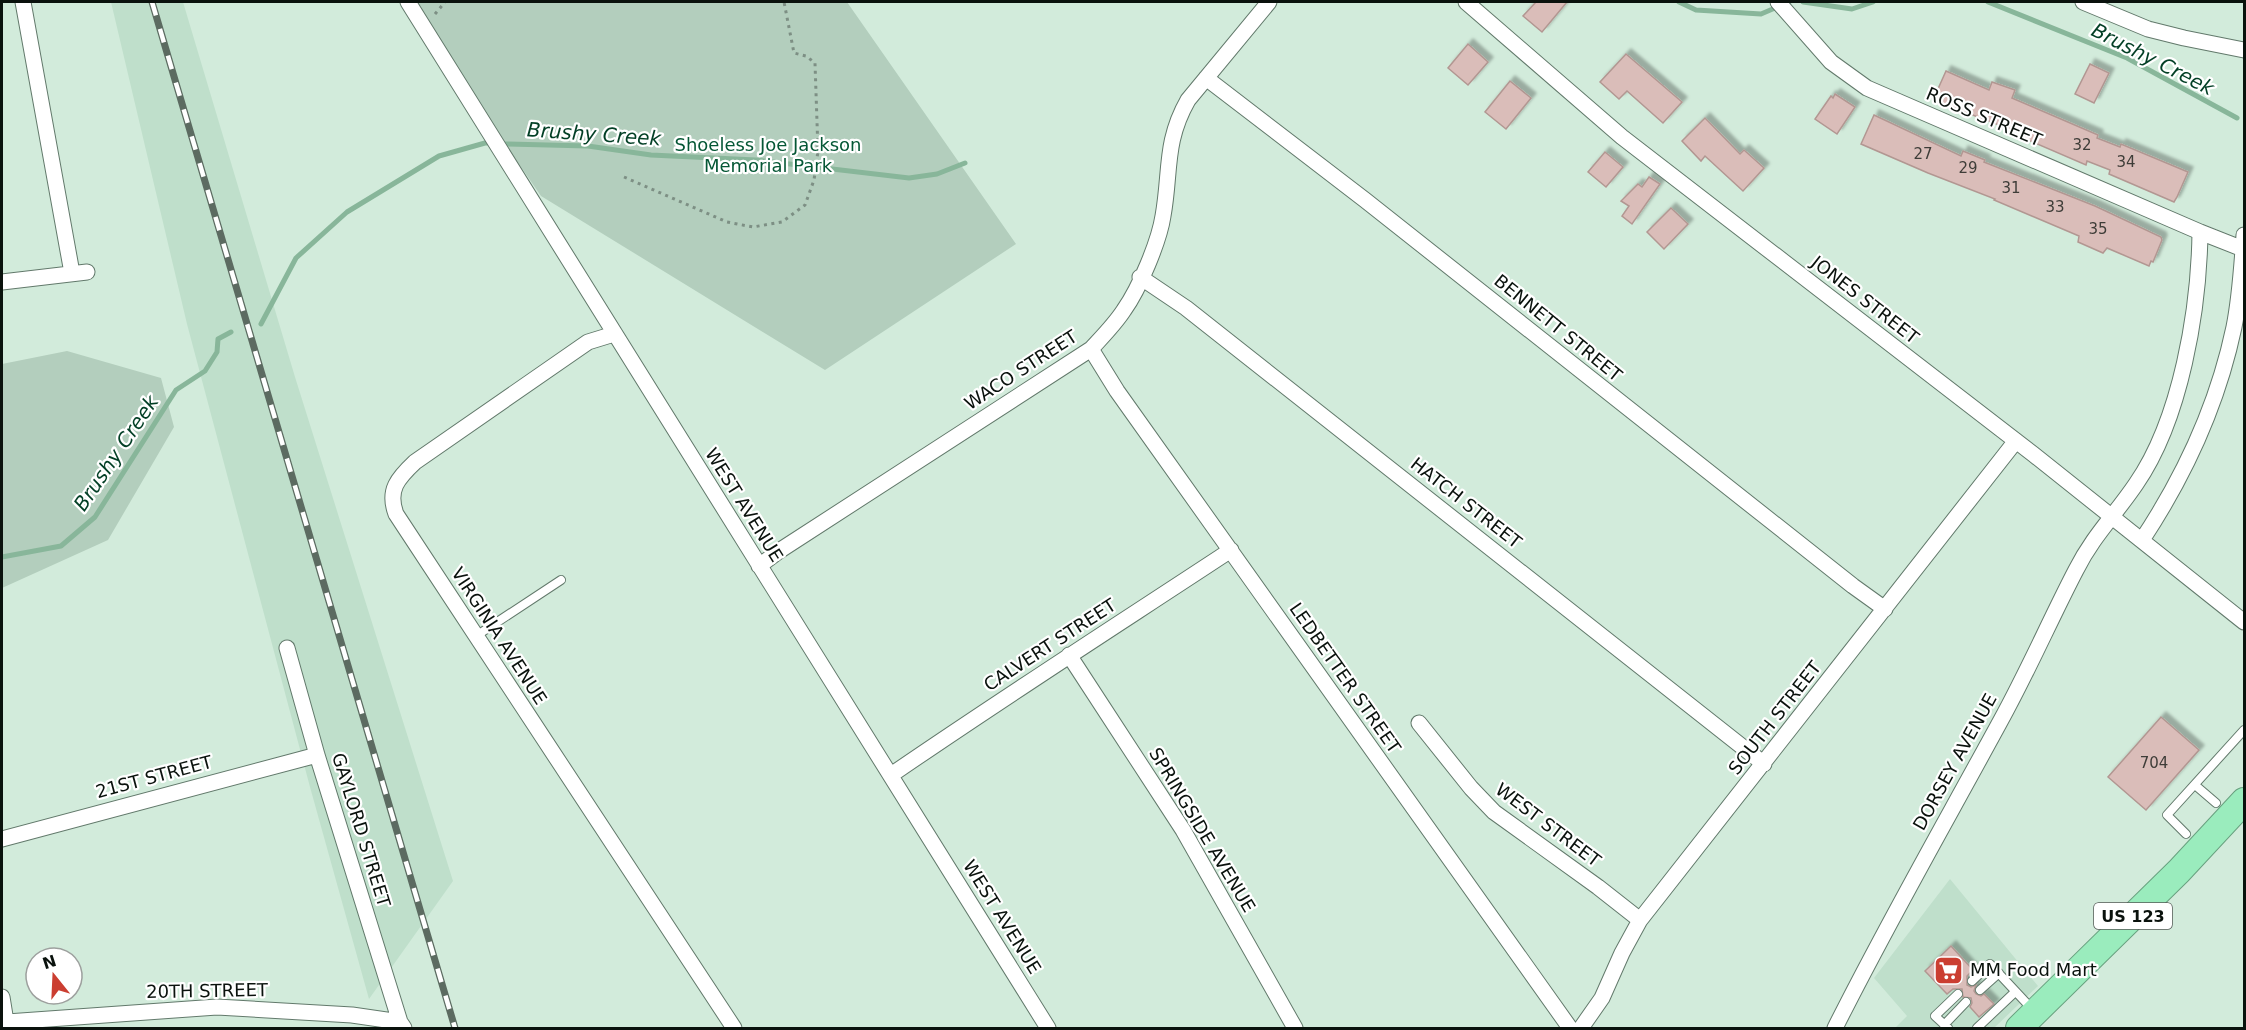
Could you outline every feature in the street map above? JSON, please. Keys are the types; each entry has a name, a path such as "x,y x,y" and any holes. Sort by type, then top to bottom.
{"highway":[{"name":"US 123","path":"2027,1021 2180,871 2244,801"}],"street":[{"path":"2,282 79,273 23,2"},
{"name":"WEST AVENUE","path":"408,2 1048,1029"},
{"name":"WACO STREET","path":"759,566 1091,349 1125,309 1160,234 1164,215 1168,158 1174,129 1188,100 1269,2"},
{"name":"JONES STREET","path":"1467,2 1622,137 2110,515 2244,622"},
{"path":"2083,2 2148,29 2244,50"},
{"name":"ROSS STREET","path":"1781,5 1831,62 1867,88 2200,232 2244,242"},
{"name":"BENNETT STREET","path":"1206,78 1356,193 1885,609"},
{"name":"DORSEY AVENUE","path":"1835,1029 1926,855 2002,718 2076,568 2092,540 2141,475 2164,427 2174,400 2190,332 2200,232"},
{"path":"2142,540 2162,509 2191,454 2217,392 2235,324 2244,242"},
{"name":"HATCH STREET","path":"1140,277 1186,308 1764,764"},
{"name":"VIRGINIA AVENUE","path":"614,334 588,342 415,462 393,486 393,507 734,1029"},
{"name":"LEDBETTER STREET","path":"1091,349 1117,391 1570,1029"},
{"name":"SOUTH STREET","path":"1581,1029 1602,998 1640,920 2015,442"},
{"name":"CALVERT STREET","path":"891,775 1069,655 1231,550"},
{"name":"GAYLORD STREET","path":"287,648 317,755 402,1025"},
{"name":"SPRINGSIDE AVENUE","path":"1069,655 1182,830 1295,1029"},
{"name":"WEST STREET","path":"1419,723 1471,788 1494,812 1640,920"},
{"name":"21ST STREET","path":"2,839 317,755"},
{"path":"2,997 7,1025"},
{"name":"20TH STREET","path":"7,1025 218,1007 352,1015 402,1025"}],"lane":[{"path":"476,636 561,579"},
{"path":"2186,834 2167,815 2244,730"},
{"path":"2194,785 2216,803"},
{"path":"1972,981 1990,964 2015,992 2027,1021"},
{"path":"1980,990 1999,974"},
{"path":"1977,1029 2015,992"},
{"path":"1958,994 1935,1016 1946,1027 1966,1002"}],"path":[{"path":"624,177 726,222 753,227 782,222 805,205 814,180 818,151 815,63 806,56 794,53 784,2"}],"shaded area":[{"path":"111,2 183,2 295,377 453,881 369,999 187,324"},
{"path":"1950,879 2038,986 1994,1028 1895,1028 1907,1016 1874,978"}],"green space":[{"name":"Shoeless Joe Jackson Memorial Park","path":"415,2 847,2 1016,244 825,370 541,196 481,109"},
{"path":"67,351 161,378 174,427 108,540 2,588 2,364"}],"building":[{"path":"1536,2 1567,2 1542,32 1523,16"},
{"path":"1468,44 1488,62 1468,85 1448,68"},
{"path":"1626,54 1682,102 1663,123 1627,91 1619,99 1600,82"},
{"path":"2090,64 2109,73 2094,103 2075,94"},
{"path":"1946,71 1989,90 1992,82 2015,90 2012,98 2098,135 2097,138 2120,147 2121,144 2188,172 2177,197 2174,202 2109,174 2110,170 2087,161 2086,165 2021,137 2023,134 1933,100"},
{"path":"1510,81 1531,98 1506,129 1485,112"},
{"path":"1835,94 1855,107 1837,134 1815,119 1831,96 1833,98"},
{"path":"1874,115 1961,156 1963,151 1985,160 1984,162 2095,206 2161,237 2162,240 2153,262 2151,261 2149,266 2107,248 2103,253 2078,242 2079,236 1861,144"},
{"path":"1705,118 1740,154 1744,150 1764,168 1743,191 1705,156 1701,161 1682,141"},
{"path":"1605,152 1623,167 1606,187 1588,172"},
{"path":"1649,177 1660,184 1632,224 1622,216 1629,206 1621,201 1638,184 1642,187"},
{"path":"1671,208 1688,224 1664,249 1647,232"},
{"path":"2161,717 2199,750 2146,810 2108,777"},
{"name":"MM Food Mart","path":"1951,946 1973,970 1967,976 1967,985 1971,987 1976,985 1974,991 1976,994 1981,996 1984,994 1994,1004 1979,1017 1970,1007 1971,998 1963,997 1962,989 1953,989 1947,994 1925,971"}],"waterway":[{"name":"Brushy Creek","path":"1679,2 1696,10 1761,14 1789,2"},
{"name":"Brushy Creek","path":"1803,2 1852,9 1873,2"},
{"name":"Brushy Creek","path":"1988,2 2127,58 2237,118"},
{"name":"Brushy Creek","path":"261,324 296,258 347,212 439,156 491,143"},
{"name":"Brushy Creek","path":"505,144 588,146 651,155 756,160 909,178 937,174 965,163"},
{"name":"Brushy Creek","path":"2,557 61,546 95,517 176,390 205,371 217,352 218,339 231,332"}],"railway":[{"path":"152,2 455,1028"}],"place":[{"name":"MM Food Mart","path":"1949,970"}]}
